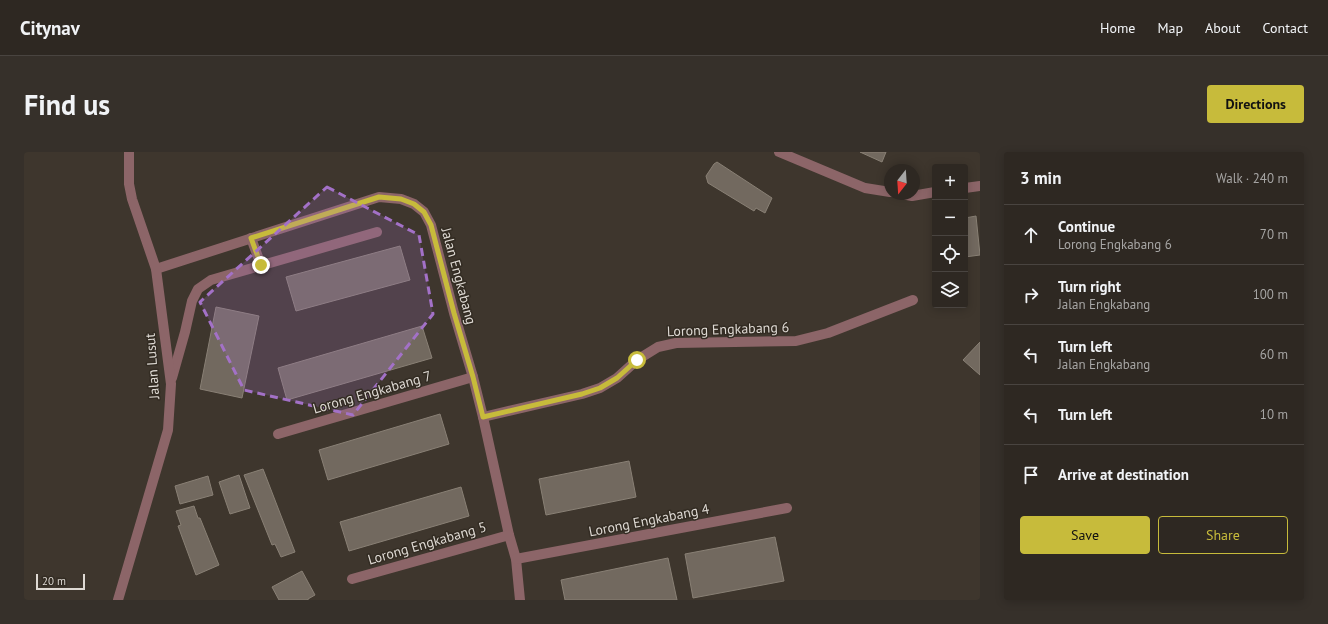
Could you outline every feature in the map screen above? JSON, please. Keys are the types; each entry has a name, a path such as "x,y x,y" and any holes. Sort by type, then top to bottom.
{"street":[{"name":"Jalan Lusut","path":"118,600 168,430 171,384 156,269 132,199 129,184 129,152"},
{"path":"779,152 866,188 884,191"},
{"path":"968,188 980,186"},
{"path":"920,194 932,192"},
{"name":"Jalan Engkabang","path":"156,269 379,197 401,199 414,204 424,212 431,225 483,417 509,535 516,559 520,600"},
{"path":"171,384 192,301 198,289 211,280 377,232"},
{"path":"251,238 261,265"},
{"name":"Lorong Engkabang 6","path":"483,417 582,394 600,388 617,378 637,360 658,347 676,343 796,341 828,333 913,300"},
{"name":"Lorong Engkabang 7","path":"278,434 473,377"},
{"name":"Lorong Engkabang 4","path":"516,559 787,508"},
{"name":"Lorong Engkabang 5","path":"352,579 509,535"}],"highlighted area":[{"path":"327,187 419,235 433,314 353,415 244,390 200,302"}],"building":[{"path":"860,152 886,152 882,162"},
{"path":"717,162 772,198 765,213 756,208 754,211 708,183 706,176"},
{"path":"976,216 980,255 968,257 968,217"},
{"path":"400,246 410,280 296,311 286,277"},
{"path":"216,307 259,316 242,398 200,389"},
{"path":"422,326 432,358 287,400 278,368"},
{"path":"980,342 980,375 963,360"},
{"path":"440,414 449,444 328,480 319,450"},
{"path":"629,461 636,497 546,515 539,479"},
{"path":"263,469 295,552 281,557 275,544 272,545 244,475"},
{"path":"239,475 250,508 230,514 219,482"},
{"path":"208,476 213,495 180,504 175,486"},
{"path":"461,487 469,516 349,551 340,522"},
{"path":"194,506 219,565 196,575 178,526 181,525 176,511"},
{"path":"775,537 784,581 693,598 685,554"},
{"path":"668,558 677,600 565,600 561,580"},
{"path":"302,571 315,595 308,600 279,600 272,587"}],"route":[{"path":"261,265 251,238 379,197 401,199 414,204 424,212 431,225 483,417 582,394 600,388 617,378 637,360"}]}
